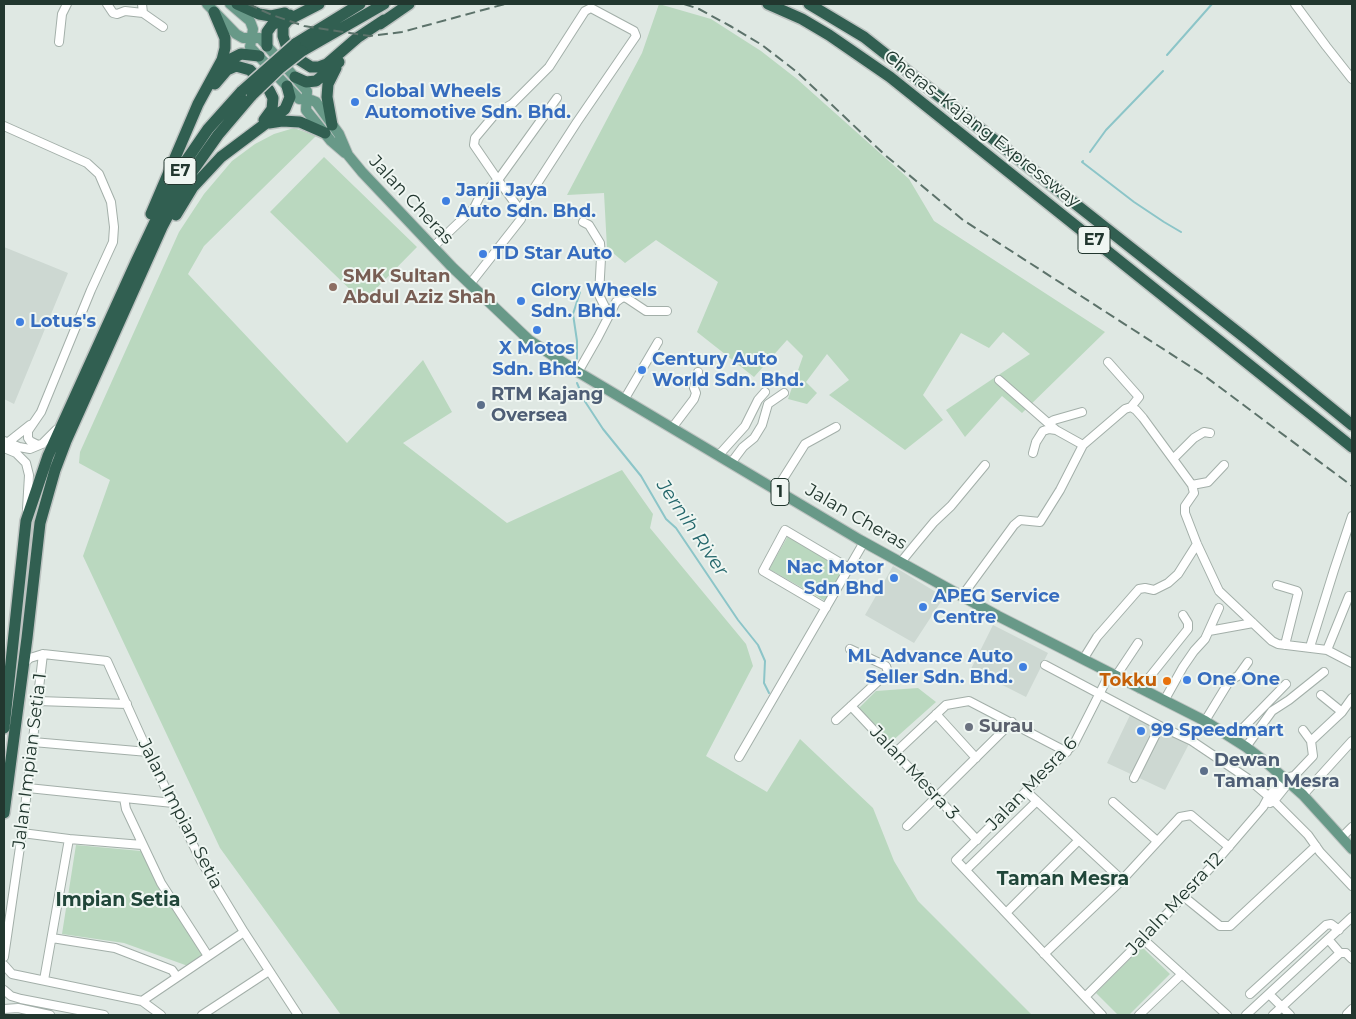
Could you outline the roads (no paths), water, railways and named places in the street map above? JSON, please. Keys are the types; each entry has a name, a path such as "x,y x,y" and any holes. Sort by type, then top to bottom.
{"highway":[{"path":"237,4 259,14 271,16 314,4"},
{"path":"319,4 288,20 284,26 283,36 286,45 295,56 311,67 319,68 327,64 356,38 409,4"},
{"name":"E7","path":"123,304 141,264 189,176 247,93 279,69 299,48 360,4"},
{"name":"E7","path":"299,48 384,4"},
{"name":"Cheras–Kajang Expressway","path":"768,4 802,19 830,35 890,77 1352,447"},
{"name":"Cheras–Kajang Expressway","path":"809,4 864,37 1250,341 1352,425"},
{"path":"141,264 145,228 198,104 222,60 225,38 210,8"},
{"path":"267,46 267,32 272,24 299,9"},
{"path":"295,77 306,82 316,81 384,20"},
{"path":"213,78 231,59 241,54 259,56"},
{"path":"266,124 282,121 300,122 329,129 328,84 339,62"},
{"path":"198,104 227,70 236,66 250,70 270,90 273,98 272,109 246,137"},
{"path":"141,264 193,187 221,157 285,109 289,104 290,97 286,86"},
{"path":"4,728 26,521 48,456 64,418 123,304"},
{"path":"4,813 40,523 66,441 123,304"}],"main road":[{"name":"Jalan Cheras","path":"230,4 250,22 253,29 250,47 298,99 316,102 329,129 339,134 348,156 433,247 529,340 624,400 864,542 998,616 1084,658 1113,675 1204,721 1234,739 1290,779 1352,848"},
{"name":"Jalan Cheras","path":"210,8 236,34 243,38 260,38 307,91 306,100"}],"street":[{"path":"59,42 62,14 66,4"},
{"path":"107,4 117,14 124,11 143,13 163,28"},
{"path":"142,4 143,13"},
{"path":"1295,4 1352,79"},
{"path":"470,284 520,223 521,219 520,210 474,145 475,138 496,113 512,104 549,67 586,11 591,8 634,31 636,36 520,210"},
{"path":"433,247 474,208 480,196 498,180 557,98"},
{"path":"4,126 87,163 99,174 111,202 114,227 113,242 91,290 41,412 31,424 5,445"},
{"path":"583,222 589,225 600,243 599,295 609,315"},
{"path":"578,372 616,302 624,297 646,310 667,311"},
{"path":"624,400 658,342"},
{"path":"962,596 1014,525 1020,520 1040,522 1084,445 1125,409 1131,407 1139,397 1108,362"},
{"path":"672,428 694,399 696,393 694,388 698,372"},
{"path":"999,380 1056,430 1084,445"},
{"path":"718,456 745,426 764,392"},
{"path":"731,464 743,447 754,438 762,425 768,404 784,393"},
{"path":"1131,407 1143,418 1192,485 1194,493 1185,506 1185,513 1219,591 1272,641 1278,644 1327,650 1352,663"},
{"path":"1049,423 1082,412"},
{"path":"5,445 30,449 42,444 52,436 64,418"},
{"path":"31,424 28,438 34,444 42,444"},
{"path":"776,490 805,444 836,427"},
{"path":"1032,453 1043,431 1056,430"},
{"path":"1174,458 1194,438 1204,432 1210,433"},
{"path":"5,445 22,458 28,469 26,521"},
{"path":"901,562 985,465"},
{"path":"1192,485 1208,482 1224,465"},
{"path":"1310,647 1352,516"},
{"path":"826,608 763,571 785,530 849,568"},
{"path":"738,757 864,542"},
{"path":"1084,658 1097,637 1139,589 1154,590 1168,583 1178,574 1197,544"},
{"path":"1277,585 1298,593 1285,645"},
{"path":"1327,650 1349,596"},
{"path":"1164,701 1182,667 1210,631 1219,608"},
{"path":"1140,689 1188,629 1188,623 1183,615"},
{"path":"1210,631 1253,623"},
{"path":"27,638 32,646 43,654"},
{"name":"Jalan Mesra 6","path":"966,870 956,860 1074,744 1100,694 1138,643"},
{"path":"836,720 888,672 886,666 850,649"},
{"path":"23,664 30,658 43,654"},
{"name":"Jalan Impian Setia 1","path":"4,957 28,788 43,654"},
{"name":"Jalan Impian Setia","path":"43,654 107,661 148,752 201,861 296,1013"},
{"path":"1204,721 1230,680 1238,676 1248,662"},
{"path":"1045,665 1192,741 1247,778 1308,835 1352,886"},
{"path":"1246,747 1272,711 1324,672"},
{"path":"1234,739 1286,684"},
{"path":"1322,695 1342,712"},
{"path":"1304,730 1311,741 1342,712 1352,698"},
{"path":"38,701 127,704"},
{"path":"895,752 946,705 969,701 1067,752"},
{"name":"Jalan Mesra 3","path":"851,706 977,840"},
{"path":"936,714 976,758"},
{"path":"907,826 1012,722"},
{"path":"1134,778 1160,726"},
{"name":"Jalaln Mesra 12","path":"1085,996 1143,939 1229,847 1263,807 1313,756 1311,741"},
{"path":"1303,795 1352,741"},
{"path":"33,742 148,752"},
{"path":"28,788 173,803"},
{"path":"1027,792 1122,880"},
{"path":"124,798 126,809 161,883 208,956"},
{"path":"1037,802 966,870 1102,1015"},
{"path":"1113,802 1157,841"},
{"path":"1044,954 1122,880 1180,817 1191,815 1229,847"},
{"path":"1342,837 1352,827"},
{"path":"22,833 142,845"},
{"path":"44,980 69,839"},
{"path":"1006,913 1080,840"},
{"path":"1183,896 1220,926 1230,926 1316,846"},
{"path":"1246,1015 1352,918"},
{"path":"1250,994 1326,924 1331,924 1339,930"},
{"path":"142,1001 244,932"},
{"path":"52,938 115,948 172,970 177,977"},
{"path":"1143,939 1226,1015"},
{"path":"1328,939 1340,953"},
{"path":"1273,1015 1340,953 1346,953 1352,959"},
{"path":"4,965 12,974 142,1001 161,1015"},
{"path":"202,1015 269,971"},
{"path":"1139,1015 1182,974"},
{"path":"4,990 11,996 21,999 104,1015"},
{"path":"1269,994 1290,1015"},
{"path":"4,1008 18,1008 50,1015"},
{"path":"286,1015 296,1013"}],"waterway":[{"path":"1167,55 1212,4"},
{"path":"1090,152 1106,130 1163,71"},
{"path":"1083,161 1134,202 1181,232"},
{"path":"577,359 577,341 573,314 580,292"},
{"name":"Jernih River","path":"577,383 584,400 603,429 641,476 666,519 676,528 738,620 758,645 765,661 764,683 769,693"}],"railway":[{"path":"248,4 304,26 370,36 402,32 505,4"},
{"path":"684,4 699,9 762,45 797,72 885,155 963,220 1202,374 1352,486"}],"place":[{"name":"Global Wheels Automotive Sdn. Bhd.","path":"355,102"},
{"name":"Janji Jaya Auto Sdn. Bhd.","path":"446,201"},
{"name":"TD Star Auto","path":"483,254"},
{"name":"SMK Sultan Abdul Aziz Shah","path":"333,287"},
{"name":"Glory Wheels Sdn. Bhd.","path":"521,301"},
{"name":"Lotus's","path":"20,322"},
{"name":"X Motos Sdn. Bhd.","path":"537,330"},
{"name":"Century Auto World Sdn. Bhd.","path":"642,370"},
{"name":"RTM Kajang Oversea","path":"481,405"},
{"name":"Nac Motor Sdn Bhd","path":"894,578"},
{"name":"APEG Service Centre","path":"923,607"},
{"name":"ML Advance Auto Seller Sdn. Bhd.","path":"1023,667"},
{"name":"One One","path":"1187,680"},
{"name":"Tokku","path":"1167,681"},
{"name":"Surau","path":"969,727"},
{"name":"99 Speedmart","path":"1141,731"},
{"name":"Dewan Taman Mesra","path":"1204,771"}],"district":[{"name":"Taman Mesra","path":"1063,879"},
{"name":"Impian Setia","path":"118,900"}]}
